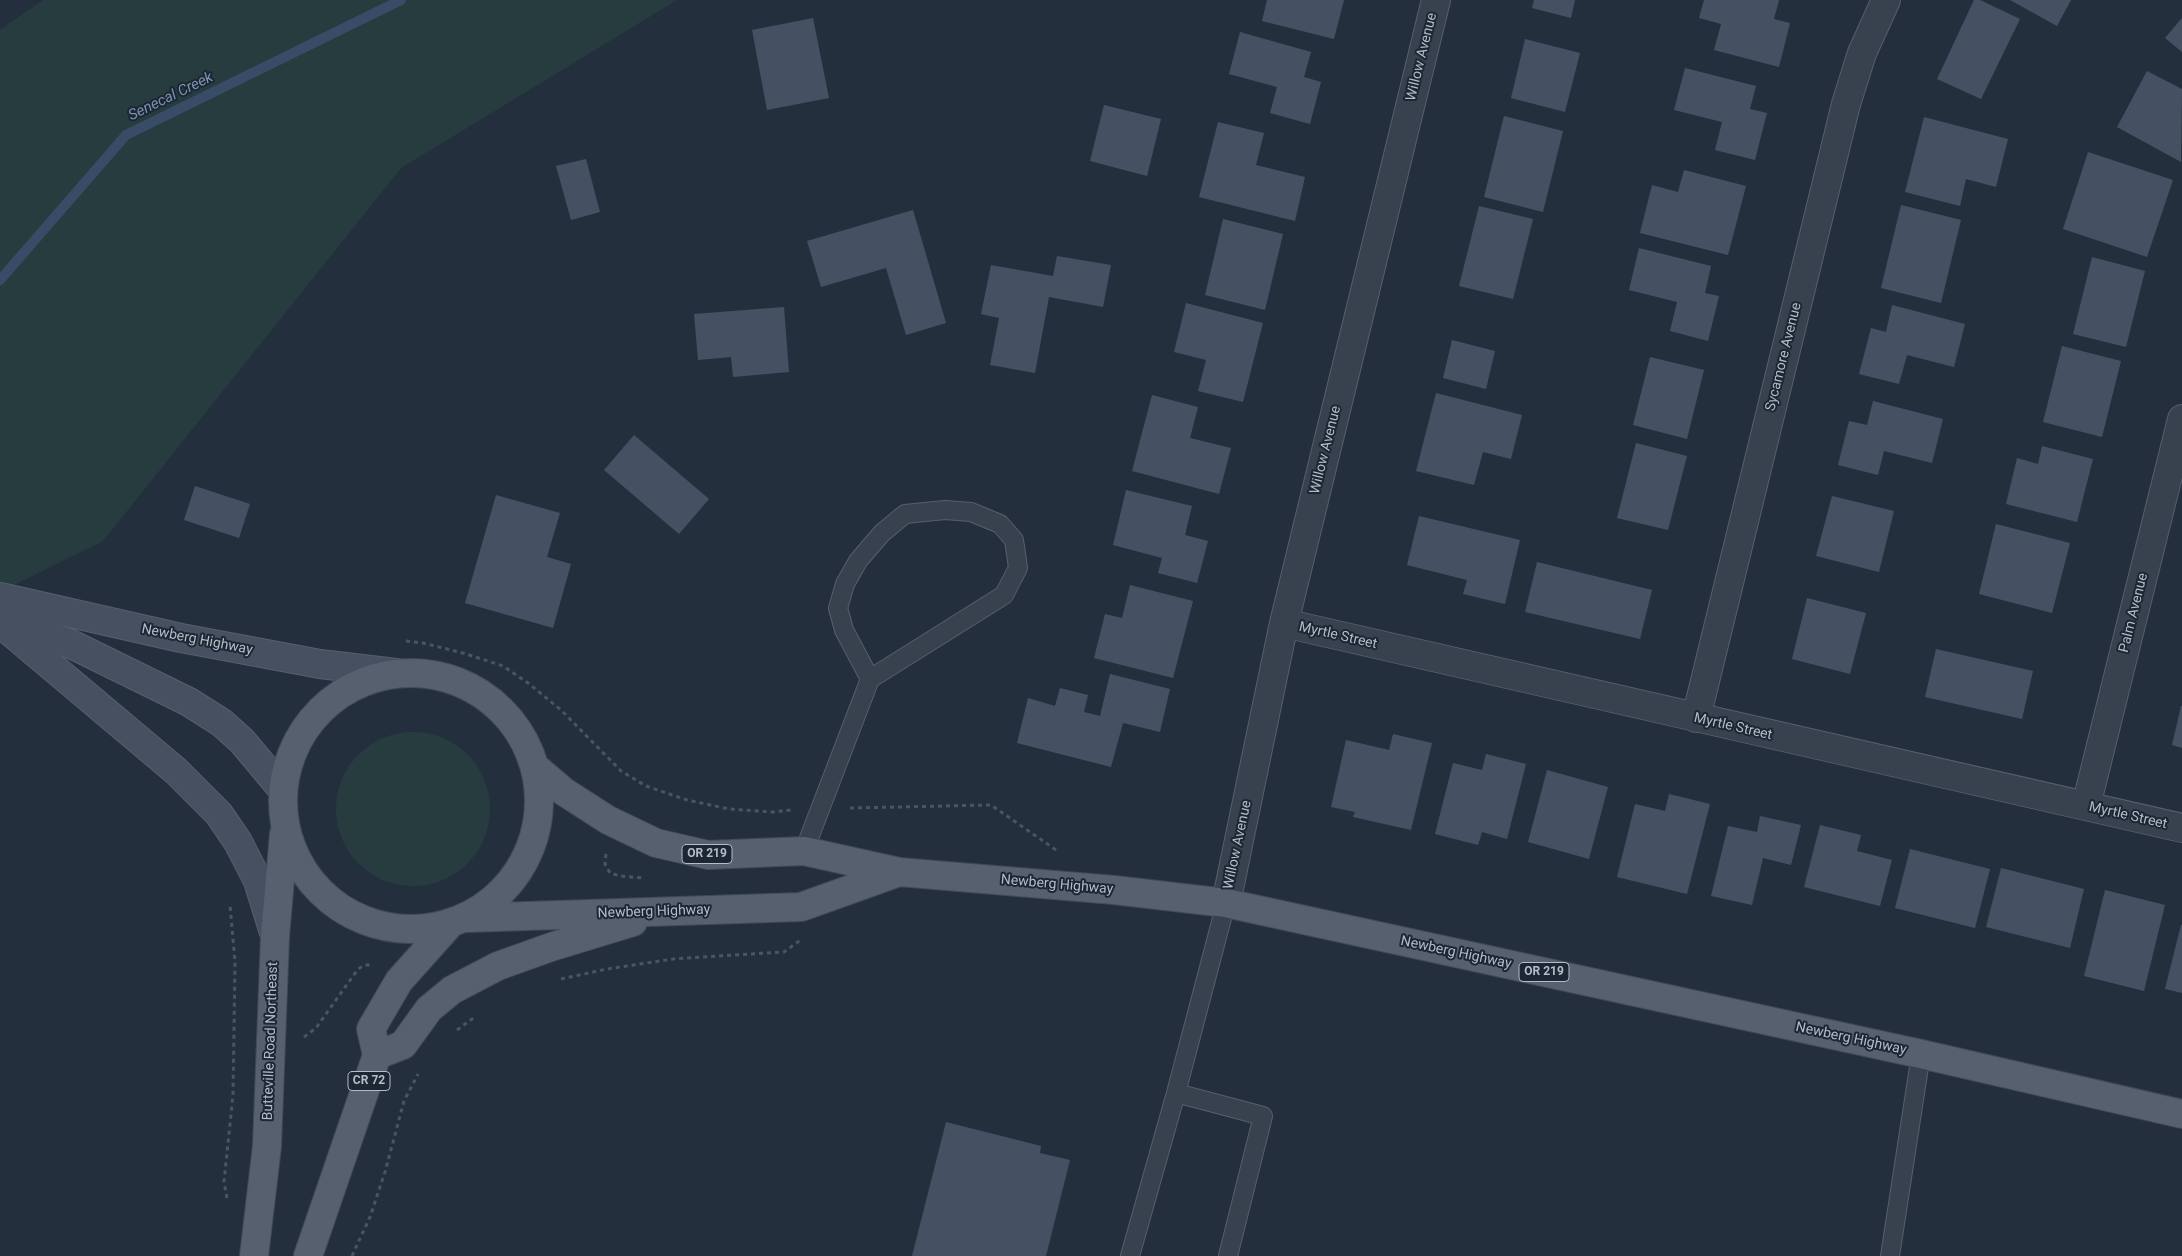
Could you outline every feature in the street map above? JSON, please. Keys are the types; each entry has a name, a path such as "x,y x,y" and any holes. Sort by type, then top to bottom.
{"main road":[{"name":"Newberg Highway","path":"0,596 181,638 320,664 396,673"},
{"path":"0,618 71,644 189,702 222,723 242,741 283,790"},
{"path":"0,623 176,771 219,814 238,842 258,881 276,936"},
{"path":"423,672 449,677 480,693 513,721 527,744 536,768 540,794 539,820 533,844 525,860 506,888 487,906 457,921 419,929 396,928 359,918 333,902 310,881 294,855 285,826 283,790 290,756 307,725 331,700 362,681 396,673 423,672"},
{"name":"Newberg Highway","path":"536,768 563,791 608,820 656,843 708,855 804,851 899,872 1095,888 1226,903 1921,1054 2182,1114"},
{"name":"Butteville Road Northeast","path":"254,1256 267,1146 276,936 285,826"},
{"name":"Newberg Highway","path":"457,921 801,907 899,872"},
{"path":"377,1055 403,1045 429,1009 452,990 498,966 551,947 670,911"},
{"name":"CR 72","path":"308,1256 377,1055 371,1029 399,981 457,921"}],"street":[{"name":"Willow Avenue","path":"1226,903 1284,623 1436,0"},
{"name":"Sycamore Avenue","path":"1696,718 1846,104 1862,53 1886,0"},
{"name":"Palm Avenue","path":"2086,806 2182,419"},
{"name":"Myrtle Street","path":"1284,623 2182,828"}],"lane":[{"path":"804,851 870,679 1004,595 1018,568 1014,540 1000,524 971,512 945,510 905,514 882,532 858,561 846,584 838,608 844,630 870,679"},
{"path":"1130,1256 1176,1093 1226,903"},
{"path":"1890,1256 1921,1054"},
{"path":"1176,1093 1262,1116 1228,1256"}],"path":[{"path":"397,640 431,645 464,653 503,666 528,683 561,710 621,771 646,786 687,800 729,809 772,812 821,808 991,805 1065,856"},
{"path":"609,848 605,856 605,864 610,873 647,879"},
{"path":"224,1182 232,1095 235,962 230,900"},
{"path":"552,982 607,969 673,960 784,952"},
{"path":"301,1038 316,1028 358,969 365,964 375,965"},
{"path":"452,1034 481,1013"},
{"path":"352,1256 370,1216 385,1172 404,1101 420,1072"}],"green space":[{"path":"43,0 677,0 401,168 103,541 0,592 0,30"},
{"path":"413,732 442,738 456,745 467,755 477,766 484,780 490,809 484,838 477,852 467,863 456,873 442,880 413,886 384,880 370,873 359,863 349,852 342,838 336,809 342,780 349,766 359,755 370,745 384,738"}],"building":[{"path":"1267,0 1344,0 1334,39 1262,21"},
{"path":"1534,0 1575,0 1571,18 1532,8"},
{"path":"1704,0 1779,0 1774,19 1790,23 1779,67 1714,50 1721,24 1699,18"},
{"path":"1974,0 1980,0 2020,19 1981,99 1937,79"},
{"path":"2010,0 2071,0 2057,26"},
{"path":"813,18 829,98 767,110 752,30"},
{"path":"2182,18 2182,52 2165,38"},
{"path":"1240,32 1311,52 1304,77 1321,82 1310,124 1270,113 1277,87 1229,74"},
{"path":"1525,39 1580,53 1565,112 1511,98"},
{"path":"1685,68 1756,86 1750,109 1767,113 1755,160 1715,150 1722,122 1674,110"},
{"path":"2147,71 2182,89 2181,162 2117,127"},
{"path":"1104,105 1161,119 1147,176 1090,161"},
{"path":"1504,116 1563,131 1543,212 1484,197"},
{"path":"1924,117 2008,139 1996,187 1966,179 1960,206 1905,192"},
{"path":"1218,122 1264,133 1256,165 1305,177 1295,221 1199,197"},
{"path":"2088,152 2173,180 2147,257 2063,229"},
{"path":"586,159 600,212 571,220 556,166"},
{"path":"1684,170 1746,186 1728,255 1640,233 1652,185 1678,192"},
{"path":"1901,205 1961,220 1941,303 1881,288"},
{"path":"1479,206 1533,219 1513,299 1459,286"},
{"path":"913,210 946,323 906,335 886,268 821,287 807,241"},
{"path":"1223,219 1283,234 1265,310 1205,295"},
{"path":"1639,248 1711,266 1705,293 1719,296 1708,341 1670,331 1677,302 1629,290"},
{"path":"1057,256 1111,265 1103,307 1049,297 1035,373 990,365 999,318 981,314 991,265 1053,276"},
{"path":"2092,257 2145,271 2126,347 2073,334"},
{"path":"1186,303 1263,323 1243,402 1198,391 1206,360 1174,352"},
{"path":"1892,305 1965,324 1954,367 1907,355 1899,384 1859,374 1871,328 1886,332"},
{"path":"784,307 789,372 733,377 731,357 698,360 694,314"},
{"path":"1452,340 1495,351 1486,389 1443,378"},
{"path":"2062,346 2121,361 2102,437 2043,422"},
{"path":"1650,357 1704,370 1687,439 1633,425"},
{"path":"1436,393 1522,415 1511,459 1483,452 1474,485 1416,471"},
{"path":"1152,395 1198,407 1190,438 1231,448 1219,494 1132,471"},
{"path":"1873,401 1943,419 1932,463 1884,451 1878,475 1838,465 1849,421 1867,425"},
{"path":"634,435 709,499 679,534 604,470"},
{"path":"1636,443 1687,456 1668,530 1617,518"},
{"path":"2042,446 2093,459 2077,522 2006,504 2017,458 2038,464"},
{"path":"195,486 250,504 239,538 184,520"},
{"path":"1126,490 1192,506 1185,535 1208,541 1197,583 1158,573 1162,558 1113,545"},
{"path":"496,495 560,513 547,557 571,564 553,628 465,603"},
{"path":"1832,496 1894,511 1879,572 1816,556"},
{"path":"1419,516 1520,540 1505,604 1463,594 1467,580 1407,565"},
{"path":"1996,524 2070,543 2052,613 1979,594"},
{"path":"1537,562 1652,590 1640,639 1525,612"},
{"path":"1130,585 1193,601 1173,678 1094,658 1105,614 1122,618"},
{"path":"1807,598 1866,613 1850,674 1792,659"},
{"path":"1936,649 2033,671 2022,719 1925,697"},
{"path":"1110,674 1170,689 1160,732 1123,723 1111,767 1017,743 1028,698 1055,706 1060,688 1088,695 1084,712 1100,716"},
{"path":"2182,706 2182,748 2172,745"},
{"path":"1393,734 1432,743 1411,830 1353,817 1355,812 1331,807 1346,740 1389,750"},
{"path":"1486,754 1526,764 1507,839 1482,832 1478,845 1435,834 1453,763 1482,770"},
{"path":"1547,770 1608,787 1589,859 1528,842"},
{"path":"1669,794 1710,804 1687,894 1617,877 1635,804 1665,811"},
{"path":"1760,816 1801,825 1791,865 1763,858 1752,905 1711,896 1728,826 1757,832"},
{"path":"1820,825 1861,835 1857,851 1892,860 1880,906 1804,887"},
{"path":"1910,849 1990,869 1975,928 1895,908"},
{"path":"2001,868 2084,889 2070,948 1986,927"},
{"path":"2105,890 2165,905 2144,991 2084,976"},
{"path":"2182,925 2182,993 2165,989"},
{"path":"946,1122 1041,1146 1040,1153 1070,1160 1046,1256 912,1256"}],"waterway":[{"name":"Senecal Creek","path":"0,280 126,135 401,0"}]}
